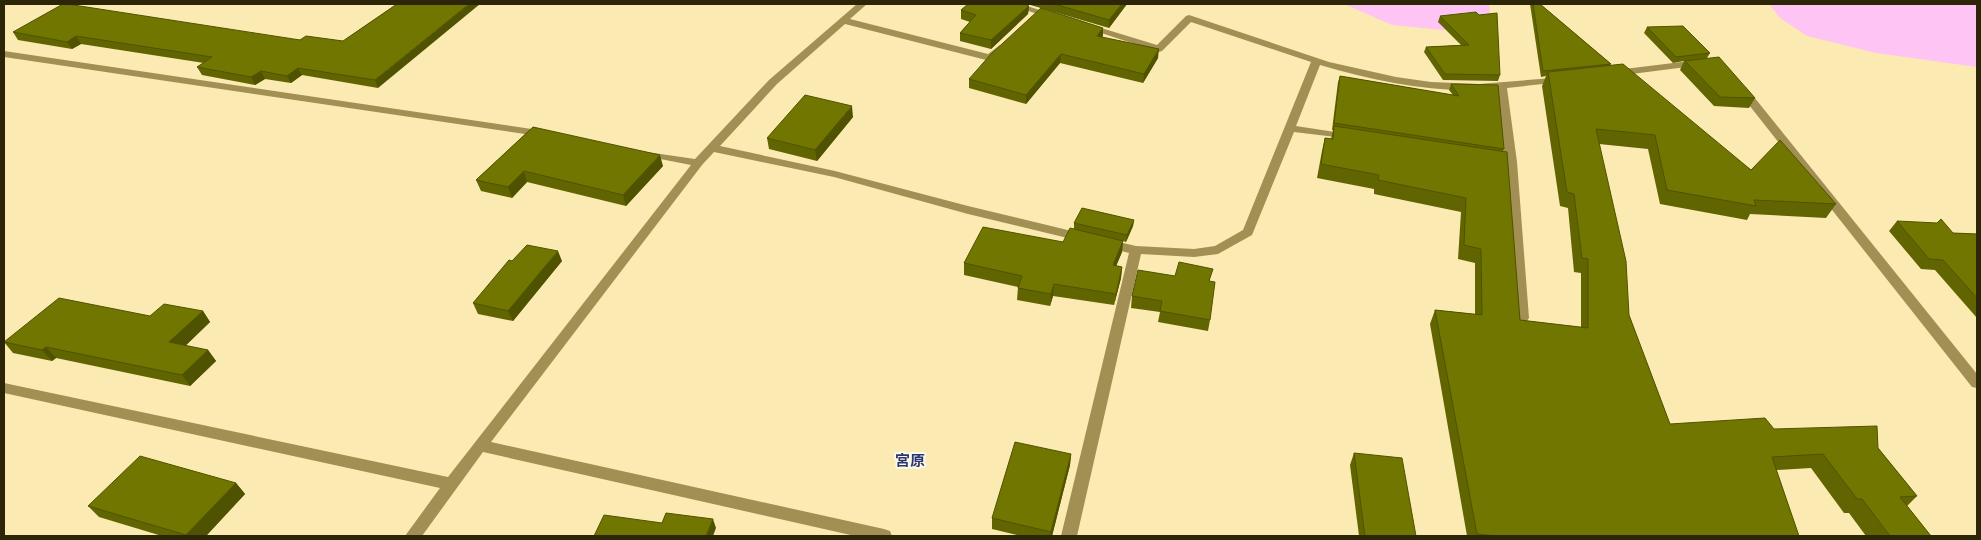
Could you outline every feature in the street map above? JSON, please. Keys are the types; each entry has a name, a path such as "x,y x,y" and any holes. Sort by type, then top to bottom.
{"street":[{"path":"413,536 698,163 773,82 862,4"},
{"path":"1012,4 1035,15 1071,22 1159,50 1189,18 1318,61 1394,81 1467,87 1502,86 1571,78"},
{"path":"842,20 990,58 1011,38"},
{"path":"4,54 507,126 554,136"},
{"path":"712,148 835,174 968,210 1136,250 1194,253 1218,250 1248,232 1318,61"},
{"path":"1601,74 1710,62"},
{"path":"1732,76 1977,383"},
{"path":"1502,86 1506,161 1522,318"},
{"path":"1290,128 1358,138"},
{"path":"631,150 698,163"},
{"path":"1069,536 1136,250"},
{"path":"4,388 452,484"},
{"path":"481,446 884,536"}],"shaded area":[{"path":"1344,4 1489,4 1490,15 1443,30 1392,25"},
{"path":"1769,4 1977,4 1977,67 1876,53 1807,36 1780,18"}],"building":[{"path":"63,4 300,40 306,36 343,41 397,4 469,4 375,80 298,68 287,76 261,71 251,77 197,67 212,57 76,36 67,42 13,32"},
{"path":"968,4 1024,4 1029,6 991,40 960,33 976,15 961,10"},
{"path":"1054,4 1122,4 1109,20"},
{"path":"1533,4 1540,4 1611,64 1543,71"},
{"path":"1041,8 1103,28 1097,36 1159,49 1144,74 1061,54 1026,95 969,79 991,54"},
{"path":"1476,12 1479,15 1497,13 1500,75 1445,74 1426,47 1469,45 1440,16"},
{"path":"1683,26 1710,53 1676,57 1647,27"},
{"path":"1719,57 1755,98 1720,97 1685,61"},
{"path":"1623,64 1751,170 1780,140 1836,204 1754,200 1756,206 1667,190 1655,135 1596,129 1626,261 1629,315 1670,424 1765,418 1774,429 1877,426 1878,448 1917,496 1900,497 1931,536 1890,536 1862,499 1857,499 1823,454 1772,457 1799,536 1496,536 1477,534 1435,310 1482,315 1481,249 1464,245 1466,198 1378,180 1379,175 1321,164 1325,138 1333,139 1334,126 1507,152 1520,320 1588,328 1588,259 1582,258 1574,194 1567,192 1548,72"},
{"path":"1340,76 1459,96 1451,84 1498,85 1504,149 1334,123"},
{"path":"805,95 852,106 815,150 767,138"},
{"path":"533,127 660,155 623,195 524,171 508,187 476,180"},
{"path":"1082,208 1134,220 1127,235 1074,223"},
{"path":"1941,219 1953,233 1977,234 1977,298 1943,260 1929,259 1897,221 1937,223"},
{"path":"983,227 1063,242 1070,228 1123,241 1113,265 1122,267 1116,294 1054,284 1051,294 1018,288 1022,276 964,263"},
{"path":"527,245 558,251 508,311 473,303 509,260 512,261"},
{"path":"1179,262 1213,269 1209,281 1215,282 1210,320 1160,311 1162,301 1132,296 1138,270 1175,276"},
{"path":"59,298 150,316 164,304 203,311 169,342 208,350 182,375 46,347 42,350 4,342"},
{"path":"1015,442 1071,454 1051,532 992,518"},
{"path":"1354,453 1402,458 1416,536 1365,536"},
{"path":"140,456 236,483 186,535 88,506"},
{"path":"666,513 713,519 706,536 594,536 604,515 662,523"}],"district":[{"name":"宮原","path":"910,461"}]}
